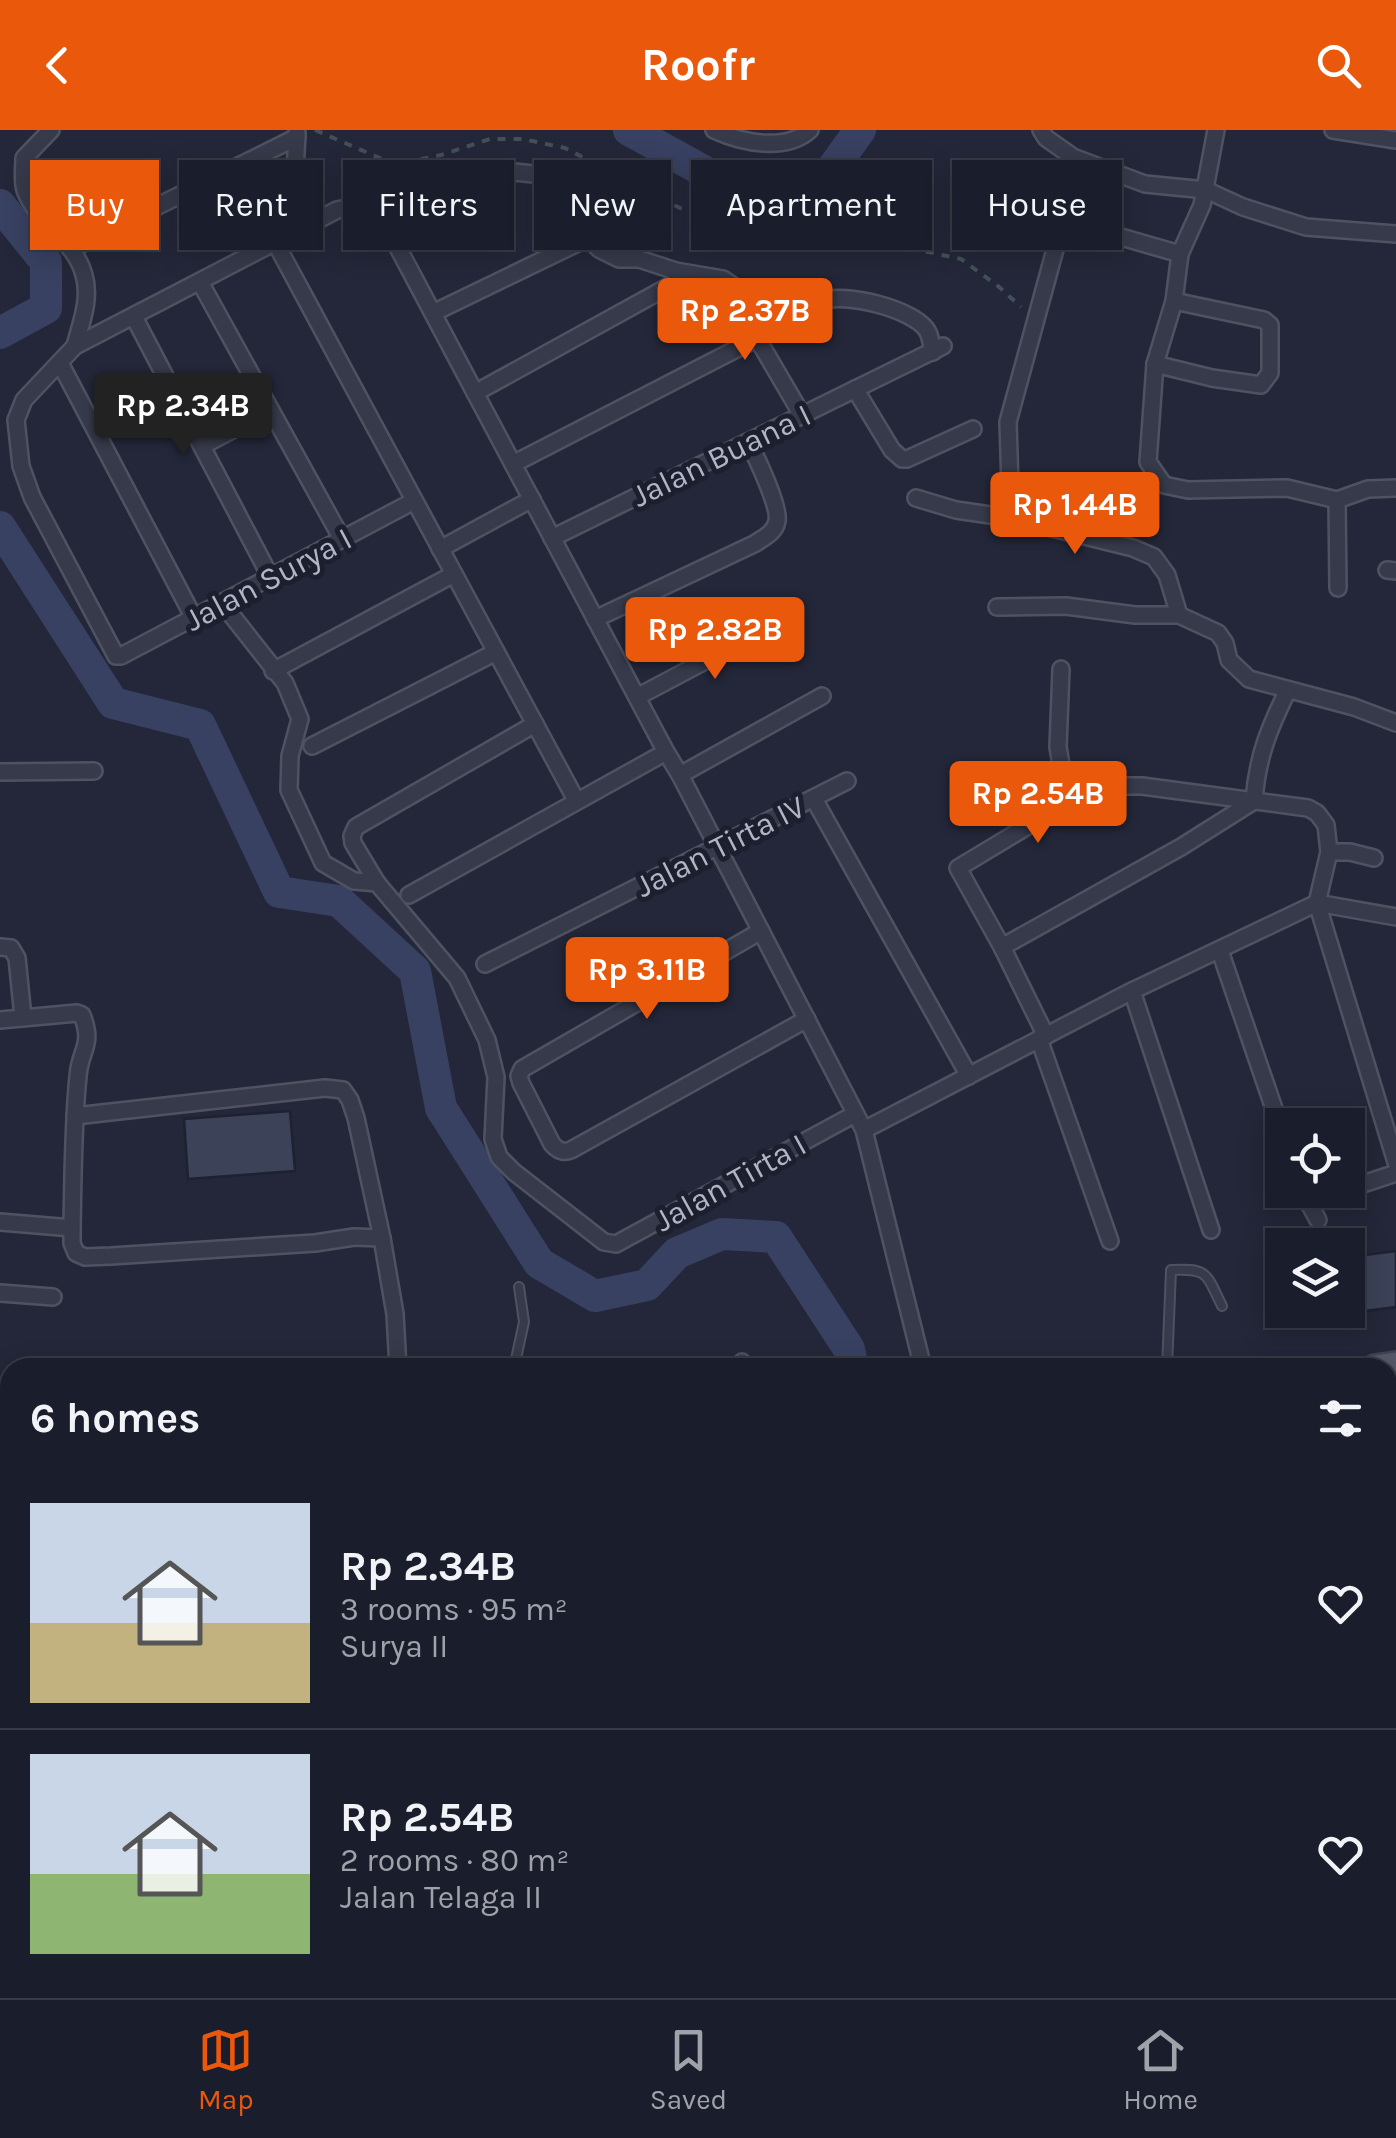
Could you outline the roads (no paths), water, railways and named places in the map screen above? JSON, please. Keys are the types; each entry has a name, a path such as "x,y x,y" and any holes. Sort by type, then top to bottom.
{"street":[{"path":"30,198 24,188 24,158 51,130"},
{"path":"714,130 728,137 778,144 792,142 810,130"},
{"path":"1041,130 1073,157 1145,184 1206,190 1306,227 1396,234"},
{"path":"1216,130 1206,190 1180,254 1174,301 1156,364 1148,462 1164,485 1188,490 1287,488 1337,500 1368,489 1396,488"},
{"path":"1333,130 1396,140"},
{"path":"159,204 297,133"},
{"path":"296,160 297,133"},
{"path":"1011,518 1008,422 1056,246 1070,231 1090,228 1180,254"},
{"path":"72,250 84,274 86,306 75,346"},
{"path":"194,618 60,363 75,346 260,250"},
{"path":"279,250 576,800"},
{"path":"400,250 864,1130 920,1358"},
{"path":"433,313 563,250"},
{"path":"603,250 619,259 723,279 738,290 757,338 802,415"},
{"path":"475,392 691,274"},
{"path":"200,282 342,539"},
{"name":"Jalan Buana I","path":"552,538 938,349 925,326 860,298 823,300 757,338"},
{"path":"1156,364 1261,386 1270,373 1270,325 1264,320 1174,301"},
{"path":"134,317 271,578"},
{"path":"513,464 757,338"},
{"name":"Jalan Surya I","path":"60,363 24,400 16,420 21,466 32,498 113,653 121,656 414,500"},
{"path":"856,390 892,450 902,459 974,429"},
{"path":"202,446 270,410"},
{"path":"595,619 770,533 777,511 748,442"},
{"path":"916,498 956,510 1011,518 1154,556 1167,575 1179,615"},
{"path":"440,549 532,499"},
{"path":"1337,500 1338,588"},
{"path":"273,671 454,574"},
{"path":"222,603 285,684 300,719 290,756 289,790 324,863 354,882 377,883"},
{"path":"997,607 1066,606 1135,615 1179,615 1218,633 1229,660 1249,679 1354,707 1396,723"},
{"path":"638,697 756,634"},
{"path":"312,746 496,652"},
{"path":"1061,668 1058,748 1062,771 1076,796"},
{"path":"1254,801 1258,759 1288,690"},
{"path":"680,775 822,696"},
{"path":"377,883 354,843 356,827 535,724"},
{"path":"408,895 666,752"},
{"path":"0,772 94,771"},
{"name":"Jalan Tirta IV","path":"485,964 847,781"},
{"path":"1110,1241 1042,1037 1002,947 958,868 1094,786 1142,786 1308,808 1317,813 1326,826 1328,852 1318,904 1396,1162"},
{"path":"814,799 969,1076"},
{"path":"1002,947 1181,848 1254,801"},
{"path":"1328,852 1374,858"},
{"name":"Jalan Tirta I","path":"377,883 457,978 486,1040 496,1077 494,1138 499,1157 604,1242 616,1244 856,1114"},
{"path":"864,1130 1132,991 1318,904 1396,917"},
{"path":"761,931 522,1069 521,1083 552,1144 557,1150 572,1150 807,1019"},
{"path":"0,947 11,948 17,958 23,1017"},
{"path":"1220,951 1274,1108"},
{"path":"1132,991 1211,1230"},
{"path":"0,1020 77,1013 84,1019 88,1044 78,1073 72,1228 74,1249 80,1256 382,1238"},
{"path":"75,1116 325,1088 343,1090 356,1118 382,1238 395,1314 397,1358"},
{"path":"1365,1184 1396,1174"},
{"path":"1312,1208 1318,1220"},
{"path":"0,1222 72,1228"},
{"path":"0,1293 53,1297"}],"lane":[{"path":"1167,1358 1171,1270 1196,1269 1206,1275 1222,1306"},
{"path":"516,1358 524,1322 520,1288"}],"waterway":[{"path":"629,130 709,174 785,186 827,176 860,130"},
{"path":"0,205 46,262 46,308 0,333"},
{"path":"0,527 113,703 200,725 279,892 339,901 415,971 441,1108 539,1263 595,1296 647,1285 677,1253 722,1234 776,1237 849,1349 851,1358"}]}
